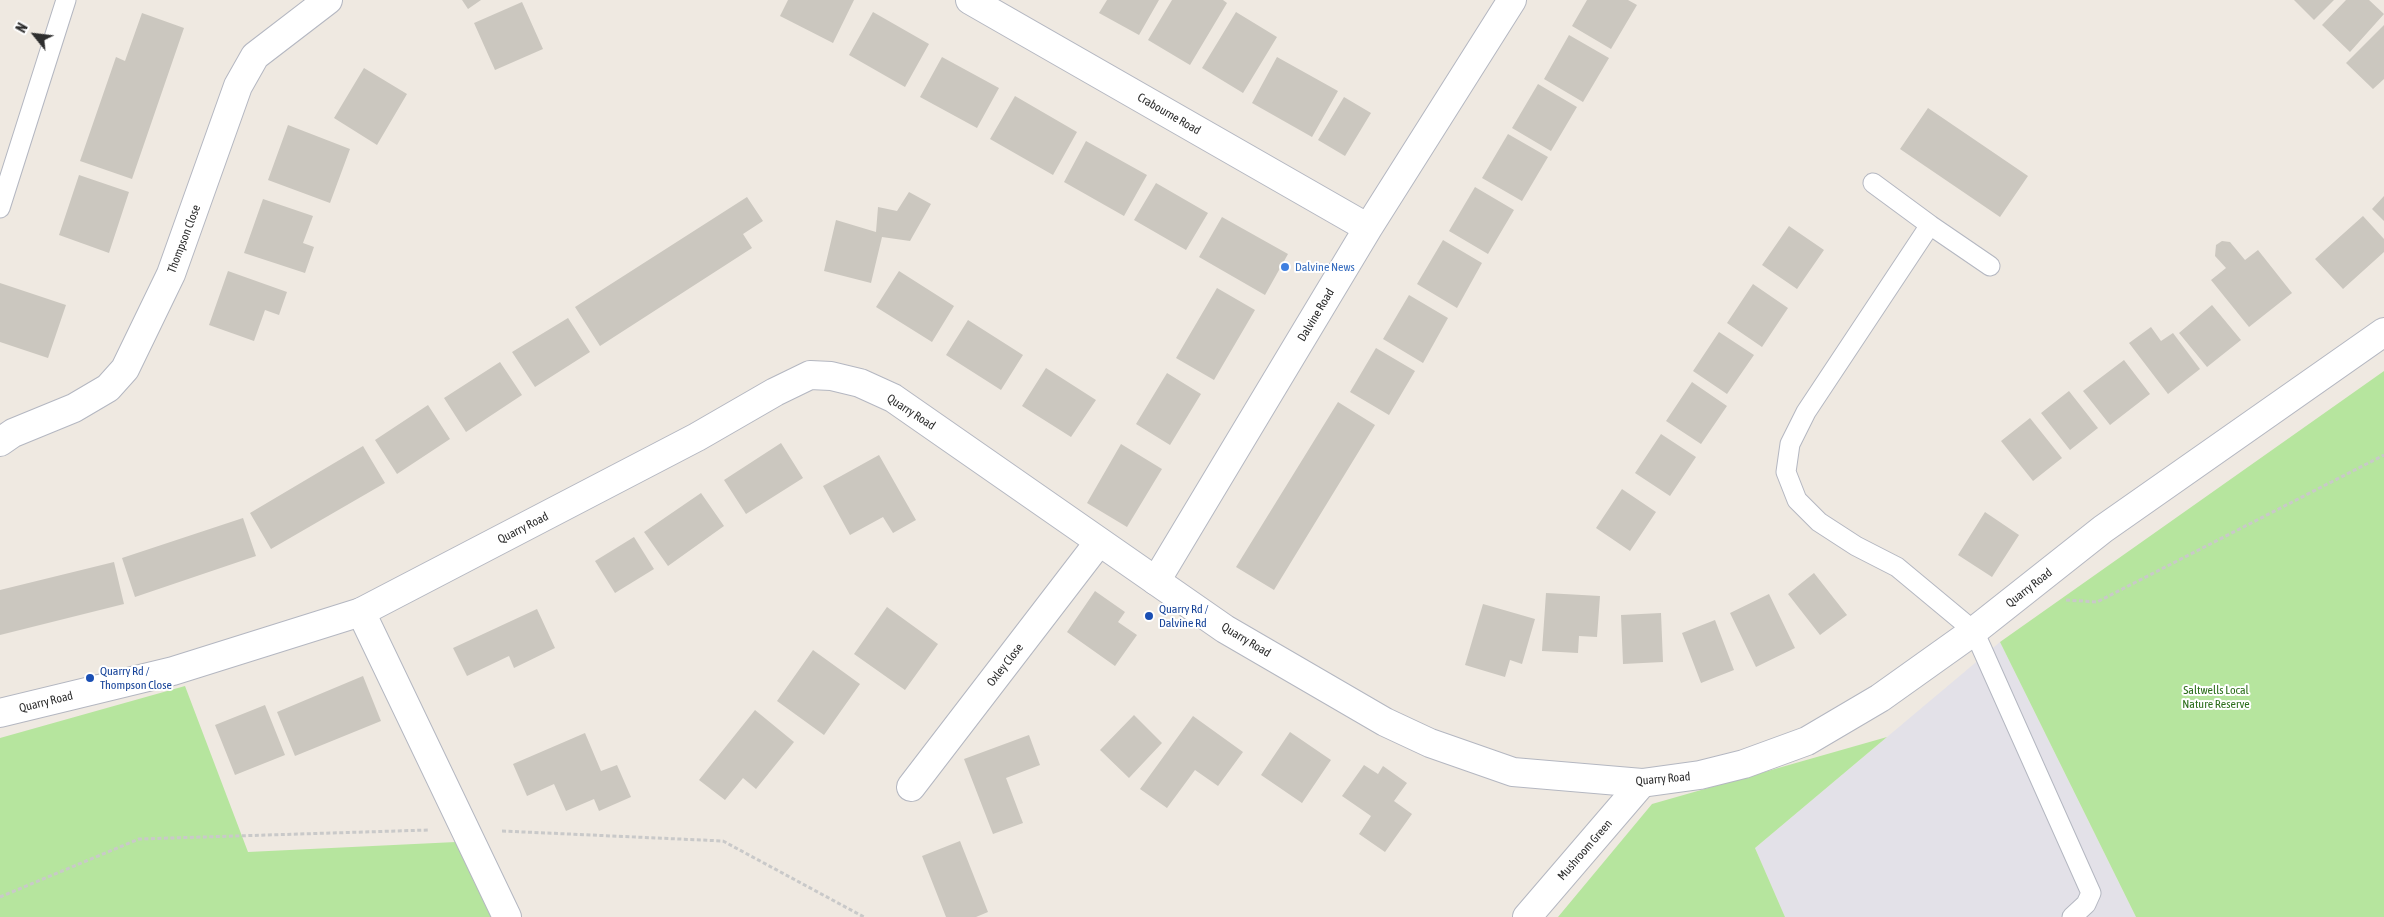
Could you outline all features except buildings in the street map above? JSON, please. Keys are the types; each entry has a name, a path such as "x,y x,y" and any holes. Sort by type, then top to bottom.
{"street":[{"name":"Thompson Close","path":"0,442 13,433 74,408 108,388 125,369 171,274 238,86 255,56 328,0"},
{"name":"Crabourne Road","path":"970,0 1368,228"},
{"name":"Dalvine Road","path":"1156,581 1368,228 1512,0"},
{"name":"Quarry Road","path":"0,713 173,671 361,612 697,437 774,392 810,375 831,376 860,383 893,398 1225,629 1385,722 1430,743 1513,772 1642,783 1700,775 1744,764 1807,741 1880,698 1974,631 2103,529 2384,332"},
{"name":"Oxley Close","path":"911,787 1099,542"},
{"path":"361,612 506,917"},
{"name":"Mushroom Green","path":"1528,917 1642,783"}],"lane":[{"path":"0,208 66,0"},
{"path":"1873,183 1990,266"},
{"path":"1930,225 1806,412 1790,444 1786,472 1797,500 1819,522 1856,546 1897,568 1974,631 2091,893 2086,904 2072,917"}],"path":[{"path":"2015,598 2097,602 2384,455"}],"shaded area":[{"path":"2000,642 2136,917 1785,917 1755,848"}],"green space":[{"name":"Saltwells Local Nature Reserve","path":"2384,371 2384,917 2136,917 2000,642"},
{"path":"185,686 248,852 456,842 492,917 0,917 0,738"},
{"path":"1887,737 1755,848 1785,917 1558,917 1652,804"}],"place":[{"name":"Dalvine News","path":"1285,267"},
{"name":"Quarry Rd / Dalvine Rd","path":"1149,616"},
{"name":"Quarry Rd / Thompson Close","path":"90,678"}]}
